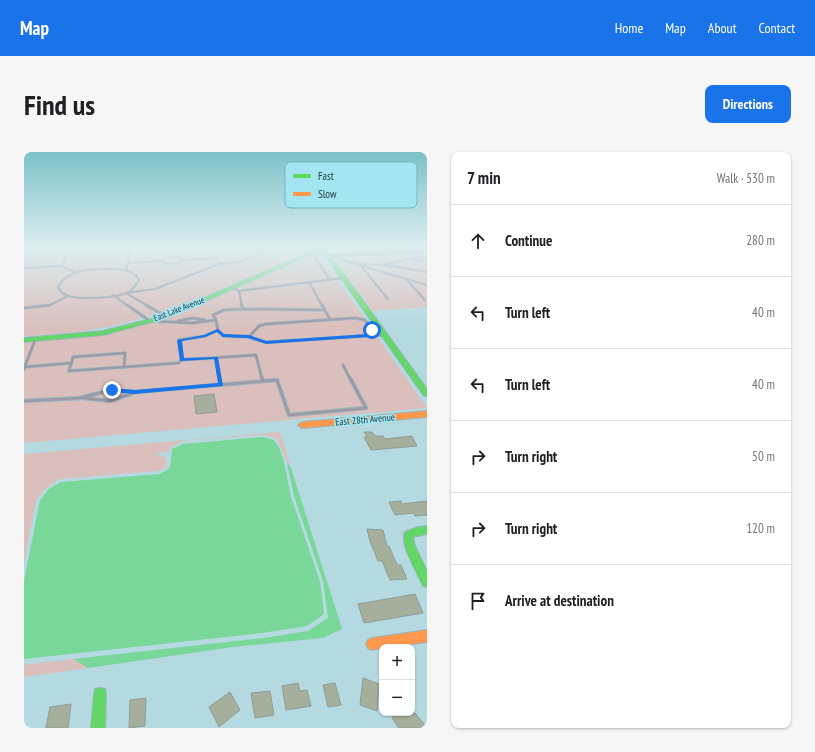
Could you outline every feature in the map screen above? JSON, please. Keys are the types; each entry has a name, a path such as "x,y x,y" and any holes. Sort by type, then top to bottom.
{"street":[{"name":"East Lake Avenue","path":"24,340 103,333 165,317 235,290 269,274"},
{"path":"341,274 427,394"},
{"name":"East 28th Avenue","path":"302,425 427,414"},
{"path":"427,530 418,531 408,535 410,546 427,582"},
{"path":"372,644 427,636"},
{"path":"98,728 100,694"}],"lane":[{"path":"72,274 58,284 61,292 68,296 84,297 113,295 155,289 194,274"},
{"path":"126,293 136,285 139,280 134,274"},
{"path":"327,274 330,280"},
{"path":"367,274 388,299"},
{"path":"388,274 427,285"},
{"path":"244,309 235,290 344,278"},
{"path":"406,279 425,300"},
{"path":"309,282 330,319"},
{"path":"126,293 165,317"},
{"path":"113,295 150,321 192,323 208,320"},
{"path":"24,308 47,306 68,296"},
{"path":"325,310 244,309 224,310 213,315 216,320 218,330 223,336 249,337 266,342 384,335"},
{"path":"174,322 193,318 216,320"},
{"path":"249,337 259,326 266,324 355,318 365,320 372,330 369,336"},
{"path":"182,360 179,340 205,336 218,330"},
{"path":"35,340 24,368 71,363"},
{"path":"124,367 125,353 73,357 69,371 124,367 178,363 182,360 256,355 263,381"},
{"path":"80,398 112,390 135,392 277,380 289,415 366,408 343,365"},
{"path":"24,401 80,398 110,401 135,392"}],"path":[{"path":"216,358 221,385"}],"shaded area":[{"path":"24,274 257,274 169,311 117,325 77,332 24,336"},
{"path":"269,274 333,274 427,408 24,443 24,343 95,336 133,328 181,314"},
{"path":"345,274 427,274 427,307 373,311"},
{"path":"280,432 291,468 276,438 262,435 183,441 170,448 168,452 155,453 166,458 167,466 159,471 60,479 47,487 36,500 24,564 24,454"},
{"path":"263,437 274,440 279,447 284,462 291,497 320,581 324,614 307,626 262,633 24,659 24,581 40,500 49,489 61,482 160,474 170,468 172,449 183,444"},
{"path":"287,463 291,468 342,629 323,638 233,647 88,668 73,659 263,638 308,631 328,618 323,581 294,496"},
{"path":"73,659 88,668 24,677 24,665"}],"building":[{"path":"214,394 217,412 196,414 194,396"},
{"path":"364,432 372,432 375,436 383,436 385,439 412,436 417,446 371,450 364,437 367,437"},
{"path":"401,501 402,504 427,501 427,515 415,516 414,513 395,515 389,502"},
{"path":"367,529 383,530 387,546 389,546 397,565 401,565 407,579 390,580 382,561 378,561"},
{"path":"415,594 423,613 364,623 358,604"},
{"path":"363,678 379,684 377,711 360,705"},
{"path":"298,683 300,691 307,690 311,706 286,710 282,686"},
{"path":"335,683 341,705 328,707 323,685"},
{"path":"270,691 274,715 255,718 251,693"},
{"path":"230,692 240,710 219,727 209,707"},
{"path":"146,698 145,726 129,728 130,700"},
{"path":"71,704 68,728 46,728 50,707"},
{"path":"415,713 424,724 420,728 399,728 392,718 394,716 415,716"}],"traffic: fast":[{"path":"24,340 103,333 165,317 264,274"},
{"path":"341,274 427,394"},
{"path":"427,530 418,531 408,535 410,546 427,582"},
{"path":"98,728 100,694"}],"traffic: slow":[{"path":"302,425 427,414"},
{"path":"372,644 427,636"}],"route":[{"path":"112,390 135,392 221,385 216,358 182,360 179,340 205,336 218,330 223,336 234,335 249,337 266,342 369,336 372,330"}]}
